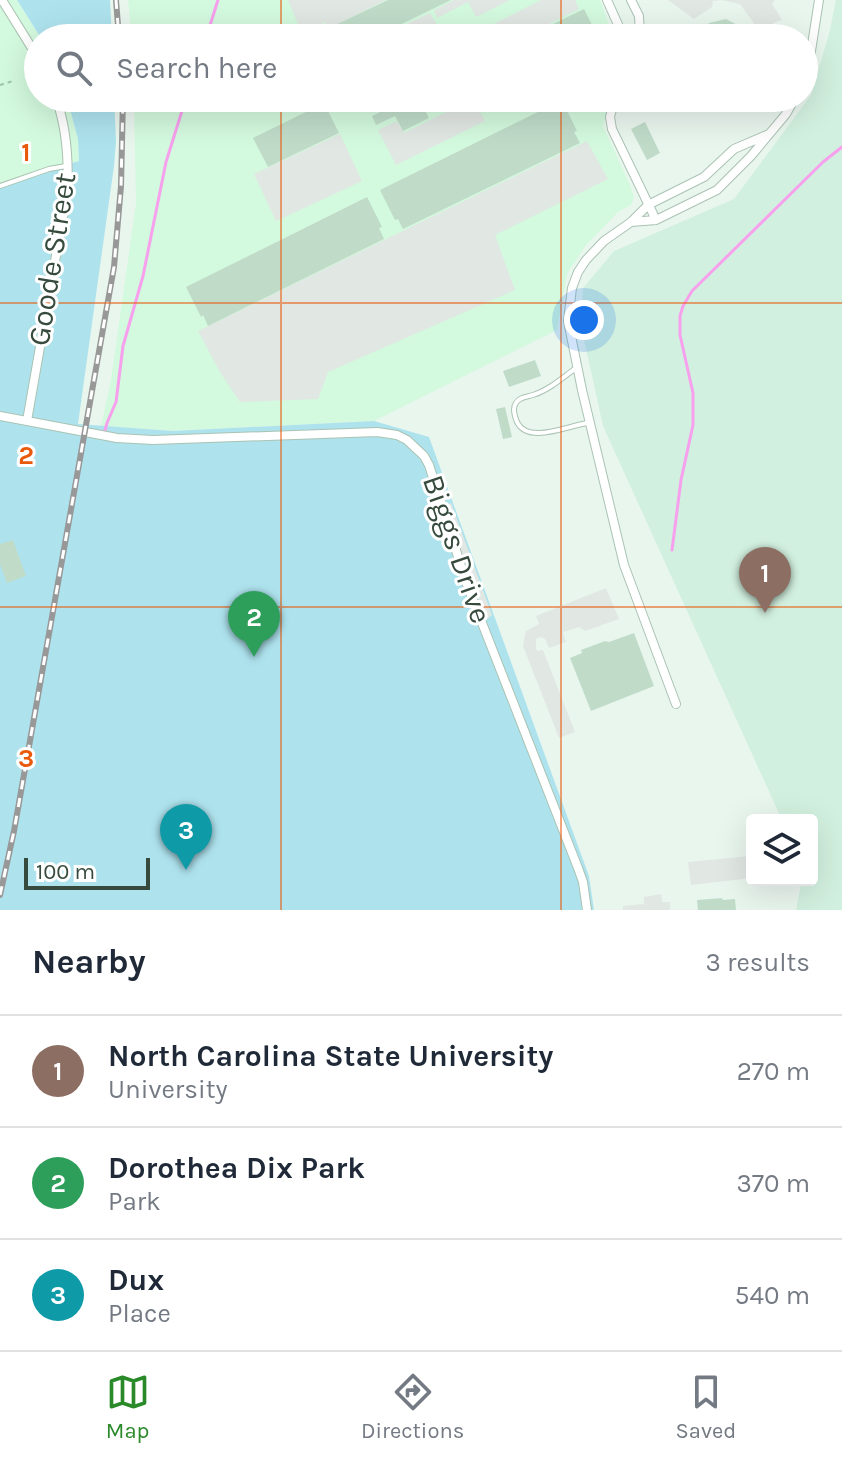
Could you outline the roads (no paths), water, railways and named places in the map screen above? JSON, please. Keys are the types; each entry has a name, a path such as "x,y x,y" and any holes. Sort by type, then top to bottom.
{"street":[{"path":"2,0 24,35"},
{"path":"607,0 618,24"},
{"path":"631,0 639,24"},
{"path":"815,24 819,0"},
{"name":"Goode Street","path":"27,421 65,207 68,166 60,112"},
{"path":"611,112 612,129 656,220"},
{"path":"631,222 656,220 717,190 751,156 787,112"},
{"path":"676,704 624,565 568,321 572,288 586,260 648,205 704,177 734,149 769,134"},
{"name":"Biggs Drive","path":"0,416 134,440 377,432 397,435 415,446 433,475 466,582 583,882 587,910"}],"lane":[{"path":"0,186 49,169 68,166"},
{"path":"578,366 547,389 521,399 516,403 515,415 523,429 536,434 590,423"}],"waterway":[{"path":"210,24 218,0"},
{"path":"104,434 116,402 123,346 143,276 166,162 182,112"},
{"path":"672,550 681,480 693,425 693,393 680,335 683,306 692,291 842,147"}],"railway":[{"path":"116,0 118,24"},
{"path":"0,895 114,267 121,186 123,112"}],"place":[{"name":"North Carolina State University","path":"765,613"},
{"name":"Dorothea Dix Park","path":"254,657"},
{"name":"Dux","path":"186,870"}]}
